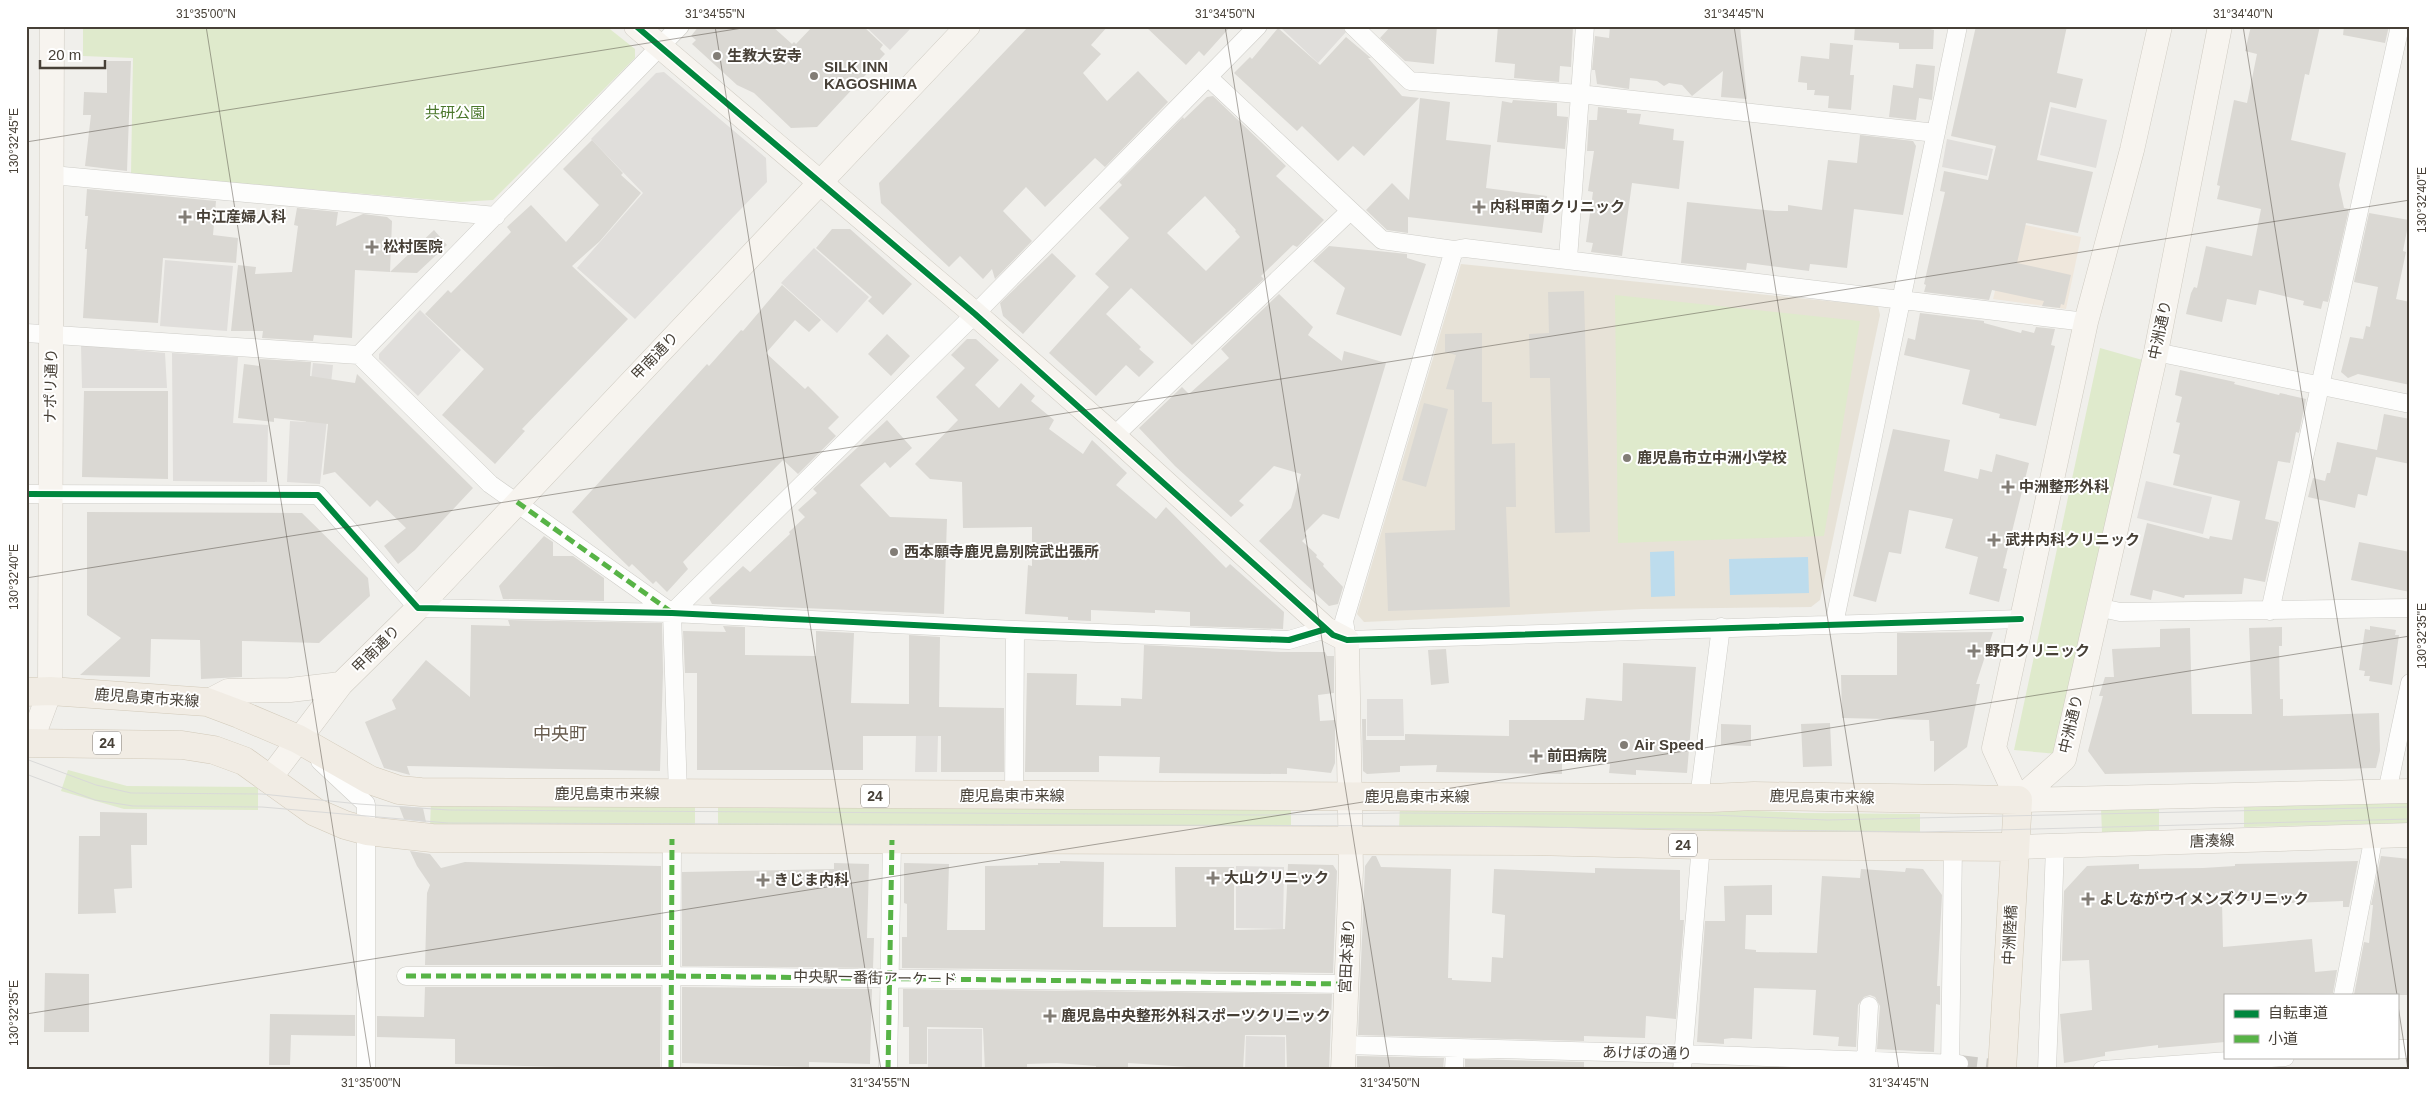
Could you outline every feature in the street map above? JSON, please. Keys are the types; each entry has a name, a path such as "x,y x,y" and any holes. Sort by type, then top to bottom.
{"main road":[{"name":"鹿児島東市来線","path":"38,692 207,702 298,739 370,780 399,790 421,792 1014,796 1699,798 1754,796 2018,800"},
{"name":"24","path":"29,743 182,745 214,750 244,761 315,812 345,825 367,831 432,838 1530,841 1702,846 2015,847"},
{"name":"中洲陸橋","path":"2002,1070 2018,800"}],"street":[{"name":"ナポリ通り","path":"29,743 38,692 50,494 52,26"},
{"path":"636,26 975,314 1114,436 1326,629 1347,640 2021,619"},
{"path":"359,355 680,26"},
{"name":"甲南通り","path":"270,778 341,684 418,608 968,26"},
{"path":"678,794 672,613 975,314 1258,26"},
{"path":"1353,26 1410,81 1579,94 1936,133"},
{"path":"1568,259 1585,26"},
{"path":"1834,624 1958,26"},
{"path":"2160,26 2132,150 2086,322 1994,748 2018,800 2398,791 2410,683"},
{"name":"中洲通り","path":"2018,800 2064,759 2156,352 2220,26"},
{"path":"2270,611 2400,26"},
{"path":"1208,77 1349,212 1382,240 1454,250 1465,248 1568,259 2086,322"},
{"path":"52,175 496,216"},
{"path":"1114,436 1349,212"},
{"path":"1347,640 1344,621 1454,250"},
{"path":"26,333 359,355 490,484 672,613"},
{"path":"2156,352 2410,404"},
{"path":"26,494 318,495 418,608 672,613 1015,630 1289,640 1326,629"},
{"path":"2097,607 2120,612 2410,608"},
{"path":"1699,798 1721,627"},
{"path":"1014,796 1015,630"},
{"name":"宮田本通り","path":"1343,1070 1351,842 1347,640"},
{"path":"207,702 228,692 290,690 341,684"},
{"path":"298,739 366,804 366,1070"},
{"name":"唐湊線","path":"2015,847 2410,835"},
{"path":"2343,994 2374,836"},
{"path":"672,839 672,1070"},
{"path":"888,1070 892,840"},
{"path":"1683,1062 1702,846"},
{"path":"1953,846 1953,1066"},
{"path":"2047,1070 2055,846"},
{"name":"中央駅一番街アーケード","path":"406,976 672,976 1345,984"},
{"path":"1866,1060 1869,1006"},
{"name":"あけぼの通り","path":"1343,1045 1455,1049 1683,1062 1866,1060 1953,1066"},
{"path":"1454,1070 1455,1049"},
{"path":"2102,1070 2271,1058"}],"shaded area":[{"path":"865,26 913,26 890,50"},
{"path":"1279,26 1341,26 1346,32 1318,63"},
{"path":"664,72 766,158 767,182 635,319 577,268 643,193 591,139 656,73"},
{"path":"2051,107 2107,120 2096,168 2040,155"},
{"path":"1947,139 1993,149 1987,176 1942,167"},
{"path":"2012,222 2081,237 2066,309 1993,299"},
{"path":"814,248 869,297 837,333 781,283"},
{"path":"165,260 233,266 227,331 160,326"},
{"name":"鹿児島市立中洲小学校","path":"1461,264 1878,306 1880,315 1820,600 1811,607 1642,609 1364,622 1357,614"},
{"path":"420,310 461,350 418,396 379,359 379,354"},
{"path":"81,345 165,353 167,388 82,388"},
{"path":"172,353 238,357 233,423 268,425 267,482 173,481"},
{"path":"313,363 333,365 320,484 287,482 290,421 306,422"},
{"path":"2146,481 2212,497 2203,534 2137,518"},
{"path":"1367,699 1403,699 1404,736 1367,736"},
{"path":"916,735 938,736 937,772 915,772"},
{"path":"1236,866 1284,867 1283,929 1236,928"},
{"path":"928,1029 982,1029 982,1070 928,1070"},
{"path":"1246,1036 1285,1037 1285,1070 1245,1070"}],"green space":[{"name":"共研公園","path":"83,26 606,26 635,49 635,58 493,200 460,202 131,174 133,58 83,56"},
{"path":"1615,295 1860,321 1824,536 1618,543"},
{"path":"2100,348 2146,361 2058,754 2014,750"},
{"path":"68,770 127,786 258,787 258,810 124,809 61,791"},
{"path":"2410,800 2410,823 2244,827 2244,804"},
{"path":"431,803 695,805 695,828 430,826"},
{"path":"718,805 1291,808 1291,831 718,828"},
{"path":"1400,806 1718,809 1803,813 1920,814 1920,837 1803,836 1718,831 1399,829"},
{"path":"2159,808 2159,830 2102,832 2101,809"}],"water":[{"path":"1674,551 1675,596 1651,597 1650,552"},
{"path":"1808,557 1809,593 1730,595 1729,559"}],"building":[{"path":"699,26 772,26 792,44 794,42 796,44 813,26 863,26 883,45 880,49 885,54 817,127 791,128 754,93 737,85 692,44 696,40 691,36"},
{"path":"1029,26 1108,26 1091,45 1101,54 1083,73 1107,101 1138,71 1168,102 1105,167 1095,158 1045,207 1026,187 1003,211 1032,241 995,279 992,269 983,279 960,256 949,267 881,203 879,183"},
{"path":"1145,26 1231,26 1204,56 1199,51 1186,65"},
{"path":"1391,26 1437,26 1434,64 1405,61 1380,38"},
{"path":"1498,26 1573,26 1571,67 1560,66 1559,82 1514,78 1515,64 1495,62"},
{"path":"1610,26 1740,26 1747,99 1721,97 1723,71 1692,96 1682,85 1669,83 1664,86 1657,81 1630,78 1629,89 1597,84 1595,70 1592,70 1595,36 1609,38"},
{"path":"1855,26 1930,26 1930,29 1934,30 1933,49 1899,49 1899,43 1854,40"},
{"path":"1976,26 2067,26 2057,73 2083,79 2076,108 2050,102 2037,160 2093,172 2078,233 2026,223 2017,263 2071,275 2064,305 2061,304 2060,308 2042,306 2044,301 1992,290 1989,300 1924,292 1926,285 1924,284 1945,192 1940,191 1944,171 1988,180 1996,146 1951,136"},
{"path":"2251,26 2320,26 2309,75 2305,74 2291,140 2346,153 2339,185 2344,208 2349,209 2328,302 2323,301 2321,309 2303,305 2304,301 2259,290 2256,305 2227,299 2222,322 2186,314 2191,293 2194,287 2197,288 2206,246 2252,256 2261,209 2217,199 2220,186 2217,185 2234,100 2247,103 2257,54 2245,51"},
{"path":"2344,26 2389,26 2385,43 2343,35"},
{"path":"1278,28 1320,65 1346,37 1371,58 1368,58 1402,96 1419,98 1364,156 1353,146 1338,161 1302,126 1297,131 1234,73 1250,57 1252,59"},
{"path":"1830,43 1853,45 1850,75 1854,75 1851,110 1828,108 1829,96 1814,95 1815,90 1807,90 1807,83 1798,82 1801,56 1829,59"},
{"path":"107,61 131,61 127,171 85,166 91,115 83,115 84,92 107,93"},
{"path":"1916,64 1935,66 1932,100 1919,98 1916,120 1889,117 1893,85 1913,88"},
{"path":"1213,96 1286,166 1276,176 1324,220 1297,247 1293,245 1261,276 1264,279 1192,345 1131,288 1106,314 1154,362 1139,377 1126,365 1096,396 1049,353 1109,287 1095,274 1129,238 1099,208 1122,185 1119,182 1183,117 1184,119 1207,97","holes":["1205,196 1236,230 1240,237 1206,271 1167,233"]},
{"path":"1420,98 1450,102 1446,140 1491,145 1486,188 1547,196 1542,233 1408,217 1408,233 1387,230 1366,210 1392,183 1409,200"},
{"path":"1513,100 1557,103 1557,116 1568,117 1565,149 1497,142 1502,101 1512,103"},
{"path":"1598,107 1627,110 1627,113 1641,114 1639,124 1674,129 1673,140 1684,141 1679,189 1632,183 1622,256 1591,252 1593,243 1586,242 1593,192 1588,191 1594,151 1587,151 1589,120 1597,120"},
{"path":"1860,135 1913,141 1916,146 1903,215 1854,209 1847,268 1810,264 1809,271 1747,263 1746,270 1681,263 1687,202 1775,211 1788,211 1788,205 1822,210 1828,160 1857,163"},
{"path":"592,140 623,173 621,175 641,193 600,241 572,266 628,319 522,429 525,431 495,464 442,415 484,369 425,314 448,290 451,293 511,232 507,227 531,205 566,242 599,205 563,169"},
{"path":"87,189 216,201 213,235 238,238 236,263 163,258 158,323 83,318 87,249 85,249 88,216 85,216"},
{"path":"297,208 338,212 336,226 363,214 387,217 392,221 390,272 355,270 352,338 314,335 313,341 262,338 263,331 231,331 238,265 256,267 255,274 292,272 298,226 294,225"},
{"path":"2369,213 2409,220 2403,251 2406,252 2396,299 2410,302 2410,385 2358,374 2348,378 2341,372 2350,337 2363,339 2366,326 2370,327 2378,287 2354,282"},
{"path":"832,229 850,229 912,284 883,315 868,301 872,297 816,248"},
{"path":"434,230 447,245 417,273 390,272"},
{"path":"1329,246 1407,254 1407,258 1426,264 1401,336 1336,314 1345,288 1313,261"},
{"path":"1052,253 1076,276 1023,334 1003,316 1000,303"},
{"path":"782,285 821,320 809,332 795,320 766,353 805,389 808,386 839,417 828,428 836,436 798,474 783,460 683,562 688,569 667,592 656,581 653,584 632,564 629,567 572,512 707,364 709,366 741,330 743,331"},
{"path":"1584,291 1590,532 1555,533 1550,378 1530,378 1529,334 1549,333 1548,292"},
{"path":"1279,294 1313,327 1308,335 1342,361 1344,351 1386,363 1339,519 1323,514 1304,533 1307,536 1302,541 1317,555 1316,557 1324,564 1323,566 1343,587 1338,604 1329,606 1259,541 1291,508 1301,474 1274,466 1239,501 1244,505 1231,517 1175,466 1139,428 1182,387 1189,394 1229,358 1221,349"},
{"path":"1920,313 1984,321 1984,323 2021,333 2022,330 2034,333 2036,327 2055,329 2051,345 2055,346 2036,426 1999,418 2000,414 1962,404 1970,370 1904,355 1908,338 1915,340"},
{"path":"1482,333 1482,402 1492,402 1492,444 1515,443 1516,507 1506,507 1510,607 1388,611 1385,533 1455,530 1454,390 1446,389 1456,355 1445,352 1445,334"},
{"path":"887,334 910,356 891,376 868,354"},
{"path":"967,339 976,339 999,360 975,385 999,408 1021,383 1035,396 1031,401 1054,420 1049,429 1083,454 1092,440 1127,473 1116,485 1156,519 1166,507 1226,568 1230,564 1284,612 1283,629 1190,626 1190,612 1155,610 1155,613 1091,610 1091,621 1068,620 1068,617 1025,614 1028,565 1032,566 1032,527 963,528 962,482 930,479 915,464 958,420 936,397 965,368 951,355"},
{"path":"260,359 311,362 310,376 355,383 357,374 473,488 415,550 398,564 384,546 406,528 377,500 370,507 335,472 323,475 328,424 274,418 274,422 238,418 244,364 259,366"},
{"path":"2180,370 2235,382 2234,384 2279,395 2280,393 2306,399 2299,433 2296,432 2290,463 2278,461 2265,519 2279,522 2265,582 2244,578 2242,594 2185,595 2184,598 2153,590 2151,600 2130,595 2147,523 2209,539 2210,536 2232,540 2240,501 2173,485 2180,455 2173,453 2180,423 2176,422 2182,397 2175,395"},
{"path":"84,391 168,391 168,479 82,477"},
{"path":"1424,403 1448,409 1426,487 1402,480"},
{"path":"2384,414 2410,419 2410,464 2376,457 2367,496 2358,494 2355,508 2308,497 2313,478 2325,481 2327,473 2330,473 2337,442 2377,450"},
{"path":"887,420 912,448 890,468 885,462 860,485 890,517 947,519 944,614 712,604 709,598 743,566 750,572 790,534 789,532 805,517 798,510 817,493 813,489"},
{"path":"1893,429 1950,440 1944,471 1978,479 1980,469 1992,472 1996,454 2029,463 2003,568 2007,569 1999,602 1969,594 1978,557 1945,548 1953,519 1909,510 1901,554 1889,552 1876,602 1853,596"},
{"path":"87,512 302,513 368,578 370,596 319,643 242,641 242,677 201,679 200,640 151,639 150,677 80,675 121,638 87,615"},
{"path":"544,536 553,542 553,556 573,556 604,578 604,601 503,599 499,586"},
{"path":"2359,542 2410,552 2410,592 2351,580"},
{"path":"508,620 662,623 663,672 660,771 407,766 410,775 384,768 365,722 396,709 392,700 426,660 470,697 471,625 510,626"},
{"path":"723,626 745,627 745,655 816,656 816,631 854,633 851,703 909,704 909,635 940,637 939,707 1004,708 1004,772 941,772 941,736 863,736 863,770 697,770 697,673 685,673 683,631 726,632"},
{"path":"2370,626 2396,630 2395,635 2399,635 2392,685 2369,681 2370,676 2364,676 2365,671 2359,670 2365,629 2370,630"},
{"path":"2282,627 2282,646 2279,646 2280,699 2283,699 2283,716 2379,713 2380,751 2376,768 2105,774 2088,751 2103,696 2099,696 2105,677 2114,677 2112,649 2160,647 2160,629 2190,628 2192,714 2252,714 2249,628"},
{"path":"1993,632 1976,684 1980,684 1967,747 1934,772 1934,741 1930,741 1929,720 1842,718 1841,675 1897,675 1897,633"},
{"path":"1144,645 1281,652 1325,652 1327,656 1334,656 1334,693 1318,695 1320,721 1335,720 1335,763 1331,773 1287,768 1287,774 1159,773 1160,757 1099,756 1099,772 1025,772 1027,673 1077,674 1076,705 1121,706 1121,698 1142,699"},
{"path":"1446,649 1449,683 1431,685 1428,650"},
{"path":"1623,663 1696,667 1687,773 1636,770 1636,775 1609,773 1610,764 1562,760 1562,774 1436,772 1437,765 1400,766 1400,772 1367,774 1363,771 1362,719 1366,719 1366,740 1405,740 1405,734 1509,736 1509,720 1584,720 1586,698 1622,701"},
{"path":"1830,723 1832,766 1803,767 1801,724"},
{"path":"1721,724 1751,725 1751,746 1721,745"},
{"path":"399,806 423,808 426,822 404,819"},
{"path":"100,812 147,813 147,845 131,845 132,888 114,889 116,913 78,914 79,836 100,836"},
{"path":"410,851 430,854 441,868 465,862 661,866 661,965 425,965 427,893 430,885 417,866"},
{"path":"1372,856 1376,856 1381,867 1451,869 1448,978 1452,978 1452,980 1491,982 1492,957 1503,958 1505,915 1492,913 1494,869 1595,873 1595,868 1680,870 1680,920 1684,920 1676,1019 1646,1016 1645,1038 1584,1036 1584,1041 1358,1035 1365,866"},
{"path":"2381,856 2410,859 2410,995 2354,994 2364,942 2369,943 2373,905 2371,905"},
{"path":"1060,861 1104,862 1103,927 1176,927 1175,867 1234,867 1234,930 1285,929 1288,864 1333,865 1337,871 1333,973 902,968 902,937 907,937 907,904 904,903 904,863 949,864 947,930 985,930 985,866 1038,865 1038,863 1060,863"},
{"path":"2358,861 2349,907 2343,907 2343,901 2265,904 2261,901 2222,901 2223,947 2312,939 2315,972 2337,970 2333,993 2224,994 2224,1042 2158,1048 2158,1045 2105,1052 2105,1056 2064,1063 2060,1014 2092,1010 2089,960 2062,961 2064,891 2087,866 2139,864 2139,869 2203,868 2235,866 2235,864"},
{"path":"834,863 869,864 867,938 874,938 873,968 682,966 682,872 834,869"},
{"path":"1906,868 1923,869 1942,895 1937,986 1940,986 1940,1005 1936,1004 1934,1052 1877,1049 1880,1006 1875,997 1870,995 1864,997 1858,1005 1856,1047 1838,1046 1839,1037 1813,1035 1816,990 1754,988 1752,1039 1724,1039 1724,1044 1697,1042 1705,921 1725,921 1724,886 1772,885 1772,915 1746,915 1745,949 1756,950 1756,952 1817,953 1822,876 1860,878 1861,869 1905,872"},
{"path":"45,973 89,974 89,1032 44,1032"},
{"path":"425,987 661,987 660,1070 455,1064 455,1039 377,1037 377,1016 424,1017"},
{"path":"682,987 872,989 870,1064 809,1062 809,1067 682,1063"},
{"path":"903,989 1332,994 1329,1070 1287,1070 1286,1035 1245,1035 1243,1070 1203,1070 1203,1068 1128,1063 1128,1070 1096,1070 1096,1066 1057,1063 1027,1064 1027,1070 985,1070 983,1028 927,1027 927,1064 909,1064 909,1027 903,1027"},
{"path":"270,1014 355,1015 355,1036 291,1035 290,1065 269,1065"},
{"path":"1357,1056 1444,1058 1443,1070 1357,1070"},
{"path":"1465,1059 1584,1062 1584,1070 1465,1070"}],"tunnel":[{"path":"1959,1064 2009,1070"}],"tram line":[{"path":"26,759 96,785 131,793 262,794 359,804 449,810 1269,815 1401,813 1711,815 1827,820 2410,807"},
{"path":"26,774 95,800 133,806 262,807 448,823 1449,826 1922,832 2410,819"}],"marked path":[{"path":"517,502 670,611"},
{"path":"671,1070 672,839"},
{"path":"888,1070 892,840"},
{"path":"406,976 672,976 1345,984"}],"cycle path":[{"path":"636,26 975,314 1333,635 1347,640 2021,619"},
{"path":"26,494 318,495 418,608 672,613 1015,630 1289,640 1326,629"}],"place":[{"name":"生教大安寺","path":"717,56"},
{"name":"SILK INN KAGOSHIMA","path":"814,76"},
{"name":"内科甲南クリニック","path":"1479,207"},
{"name":"中江産婦人科","path":"185,217"},
{"name":"松村医院","path":"372,247"},
{"name":"鹿児島市立中洲小学校","path":"1627,458"},
{"name":"中洲整形外科","path":"2008,487"},
{"name":"武井内科クリニック","path":"1994,540"},
{"name":"西本願寺鹿児島別院武出張所","path":"894,552"},
{"name":"野口クリニック","path":"1974,651"},
{"name":"Air Speed","path":"1624,745"},
{"name":"前田病院","path":"1536,756"},
{"name":"大山クリニック","path":"1213,878"},
{"name":"きじま内科","path":"763,880"},
{"name":"よしながウイメンズクリニック","path":"2088,899"},
{"name":"鹿児島中央整形外科スポーツクリニック","path":"1050,1016"}],"district":[{"name":"中央町","path":"560,734"}]}
